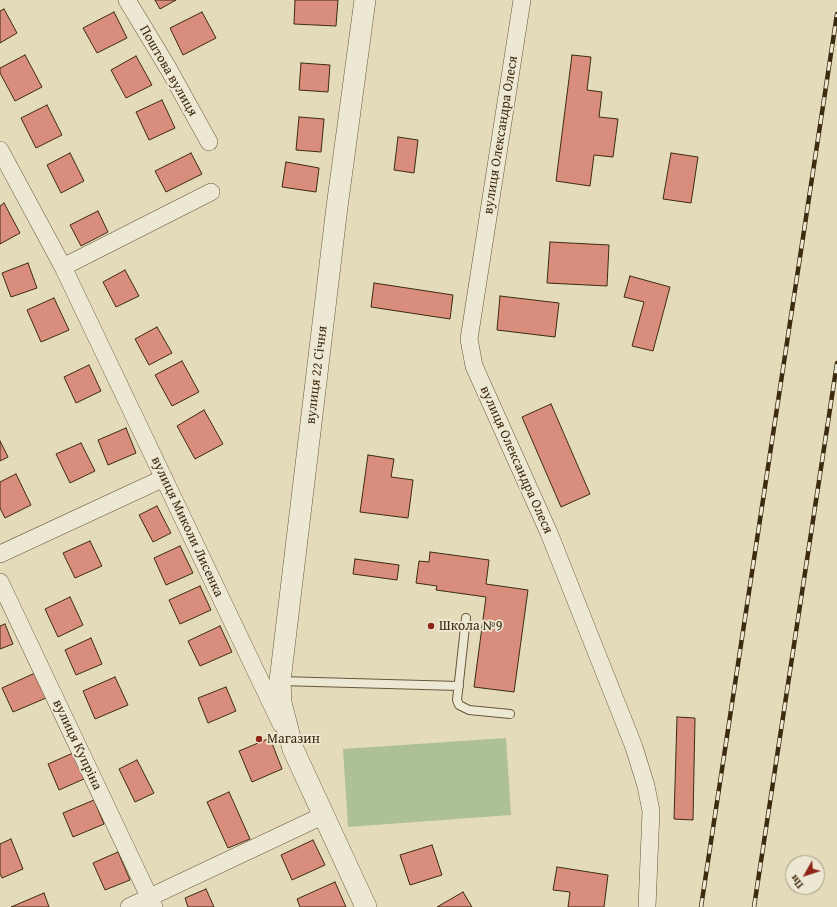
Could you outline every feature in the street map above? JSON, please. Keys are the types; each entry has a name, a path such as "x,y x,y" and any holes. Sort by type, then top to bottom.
{"street":[{"name":"Поштова вулиця","path":"127,0 168,68 208,142"},
{"name":"вулиця 22 Січня","path":"322,816 293,749 281,703 270,681 365,0"},
{"name":"вулиця Олександра Олеся","path":"522,0 469,339 474,366 549,533 634,747 646,786 651,811 647,907"},
{"name":"вулиця Миколи Лисенка","path":"0,150 63,267 164,478 270,681"},
{"path":"63,267 211,192"},
{"path":"0,554 164,478"},
{"name":"вулиця Купріна","path":"0,582 152,903"},
{"path":"129,907 152,903 322,816 366,907"}],"lane":[{"path":"466,618 457,700 459,705 463,708 510,714"},
{"path":"270,681 459,686"}],"green space":[{"path":"506,738 511,815 348,827 343,749"}],"building":[{"path":"155,0 176,0 160,9"},
{"path":"295,0 338,0 336,26 294,24"},
{"path":"4,9 17,33 0,43 0,11"},
{"path":"114,12 127,38 97,53 83,28"},
{"path":"202,12 216,38 183,55 170,28"},
{"path":"25,55 42,87 15,101 0,73 0,68"},
{"path":"572,55 591,57 587,90 602,92 599,117 618,119 613,157 594,155 590,186 556,181"},
{"path":"136,56 152,85 126,98 111,70"},
{"path":"301,63 330,65 328,92 299,90"},
{"path":"162,100 175,128 149,140 136,112"},
{"path":"47,105 62,135 36,148 21,118"},
{"path":"299,117 324,119 321,152 296,150"},
{"path":"398,137 418,140 414,173 394,170"},
{"path":"70,153 84,181 61,193 47,165"},
{"path":"191,153 202,174 166,192 155,171"},
{"path":"671,153 698,157 691,203 663,199"},
{"path":"286,162 319,168 316,192 282,187"},
{"path":"4,203 20,233 0,244 0,206"},
{"path":"98,211 108,232 81,246 70,225"},
{"path":"550,242 609,245 607,286 547,283"},
{"path":"28,263 37,288 11,297 2,273"},
{"path":"125,270 139,296 116,307 103,282"},
{"path":"630,276 670,287 653,351 632,346 644,302 624,297"},
{"path":"374,283 453,295 450,319 371,307"},
{"path":"500,296 559,303 555,337 497,330"},
{"path":"54,298 69,330 41,342 27,310"},
{"path":"157,327 172,353 149,365 135,339"},
{"path":"182,361 199,392 172,406 155,375"},
{"path":"89,365 101,391 76,403 64,377"},
{"path":"551,404 590,494 561,507 522,417"},
{"path":"204,410 223,444 195,459 177,426"},
{"path":"126,428 136,453 108,465 98,440"},
{"path":"0,441 8,457 0,461"},
{"path":"81,443 95,471 70,483 56,454"},
{"path":"368,455 394,459 391,477 413,480 408,518 360,512"},
{"path":"16,474 31,505 5,518 0,508 0,482"},
{"path":"157,506 171,533 153,542 139,515"},
{"path":"90,541 102,566 75,578 63,553"},
{"path":"180,546 193,573 166,585 154,558"},
{"path":"430,552 489,560 486,584 528,590 514,692 474,687 486,597 436,590 437,586 416,583 419,561 429,562"},
{"path":"355,559 399,565 397,580 353,574"},
{"path":"200,586 211,610 180,624 169,600"},
{"path":"70,597 83,625 58,637 45,609"},
{"path":"5,624 13,644 0,649 0,626"},
{"path":"220,626 232,652 200,666 188,641"},
{"path":"91,638 102,664 76,675 65,650"},
{"path":"35,673 46,698 13,712 2,688"},
{"path":"115,677 128,705 95,719 83,691"},
{"path":"226,687 236,711 208,723 198,698"},
{"path":"677,717 695,718 693,820 674,819"},
{"path":"270,738 282,769 252,782 239,751"},
{"path":"73,753 84,779 59,790 48,764"},
{"path":"137,760 154,793 135,802 119,769"},
{"path":"229,792 250,839 228,848 207,802"},
{"path":"94,800 104,824 73,837 63,813"},
{"path":"11,839 23,869 2,878 0,874 0,844"},
{"path":"313,840 325,865 292,880 281,855"},
{"path":"432,845 442,875 410,885 400,855"},
{"path":"118,852 130,880 105,890 93,863"},
{"path":"557,867 608,875 604,907 568,907 570,892 553,890"},
{"path":"335,882 346,907 300,907 297,899"},
{"path":"206,889 214,907 188,907 185,898"},
{"path":"463,892 472,907 437,907"},
{"path":"44,893 49,907 11,907"}],"railway":[{"path":"701,907 837,14"},
{"path":"754,907 837,363"}],"place":[{"name":"Школа №9","path":"431,626"},
{"name":"Магазин","path":"259,739"}]}
